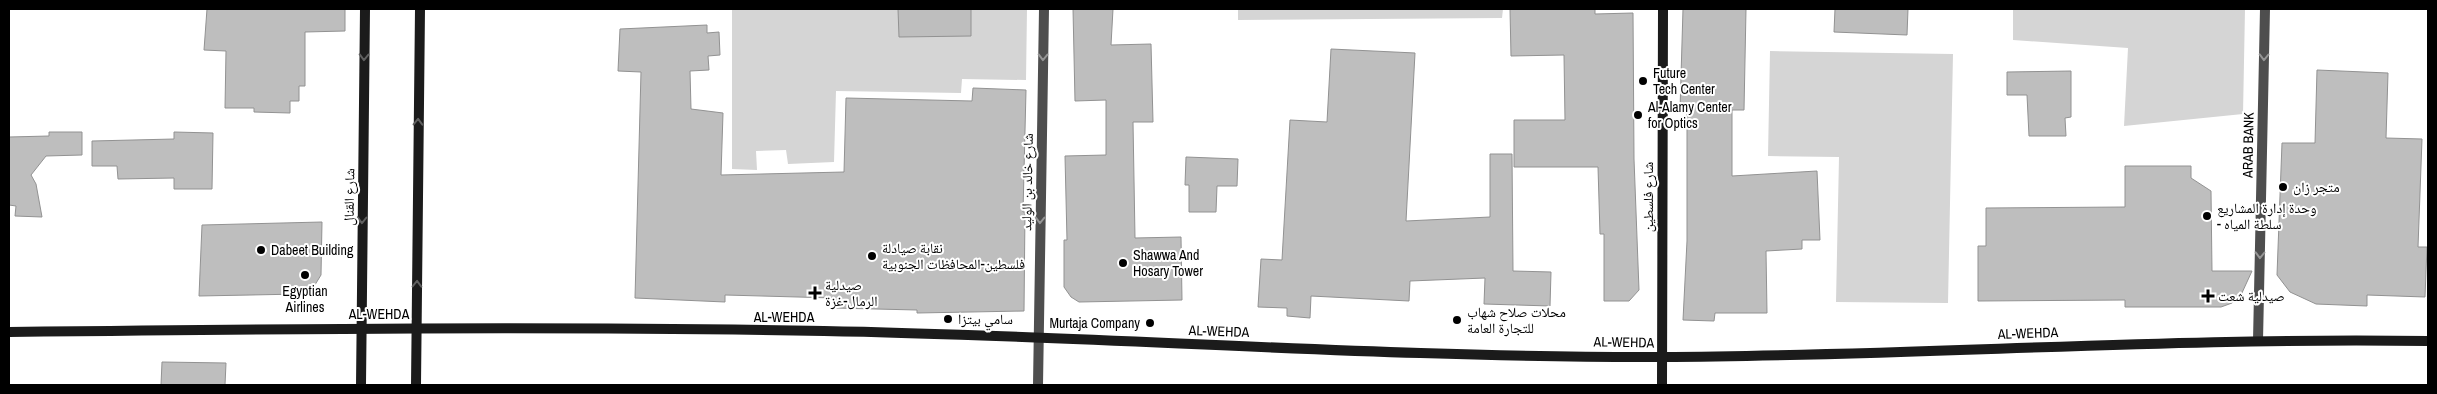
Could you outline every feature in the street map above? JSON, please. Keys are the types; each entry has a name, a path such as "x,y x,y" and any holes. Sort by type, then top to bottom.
{"main road":[{"name":"شارع القنال","path":"361,385 365,9"},
{"path":"416,385 420,9"},
{"name":"شارع فلسطين","path":"1662,385 1663,9"},
{"name":"AL-WEHDA","path":"9,332 361,328 826,331 1350,351 1662,357 2258,341 2428,341"}],"street":[{"name":"شارع خالد بن الوليد","path":"1038,385 1044,9"},
{"name":"ARAB BANK","path":"2258,341 2265,9"}],"shaded area":[{"path":"732,9 1027,9 1026,80 962,79 961,93 836,91 834,162 788,164 786,150 756,151 757,170 732,169"},
{"path":"1238,9 1503,9 1502,18 1238,20"},
{"path":"2013,9 2245,9 2243,114 2124,126 2128,48 2013,40"},
{"path":"1770,51 1953,54 1948,303 1836,302 1839,157 1768,156"}],"building":[{"path":"207,9 345,9 345,31 305,32 305,86 299,86 299,101 290,101 290,113 254,112 254,108 225,108 226,51 204,50"},
{"path":"898,9 971,9 971,36 899,37"},
{"path":"1073,9 1113,9 1111,45 1151,44 1153,122 1133,122 1135,238 1181,237 1182,300 1079,302 1071,297 1064,287 1064,240 1067,240 1065,156 1106,155 1106,100 1075,101"},
{"path":"1510,9 1595,9 1595,14 1633,13 1634,159 1639,290 1629,301 1604,301 1604,234 1600,234 1598,167 1514,167 1514,120 1565,120 1564,55 1511,56"},
{"path":"1683,9 1746,9 1744,110 1732,110 1732,176 1817,171 1820,240 1802,240 1802,249 1766,251 1767,313 1715,313 1714,321 1683,320 1687,241 1687,110 1680,110"},
{"path":"1835,9 1908,9 1907,35 1834,32"},
{"path":"707,25 707,33 719,32 720,55 708,56 709,70 690,71 691,109 723,113 721,175 844,172 846,98 972,101 973,88 1026,90 1023,212 1025,212 1024,311 917,313 917,310 834,308 834,298 725,295 725,302 635,298 641,72 618,71 620,29"},
{"path":"1331,49 1415,53 1406,221 1490,217 1490,154 1512,154 1513,271 1551,272 1550,306 1484,304 1485,278 1410,281 1409,301 1311,296 1310,318 1287,316 1287,308 1258,307 1261,259 1282,260 1290,120 1327,122"},
{"path":"2317,70 2388,73 2386,138 2422,139 2418,247 2427,247 2425,297 2367,295 2367,306 2316,304 2290,292 2277,275 2282,143 2315,143"},
{"path":"2071,71 2071,117 2065,118 2066,136 2029,136 2027,95 2007,95 2007,72"},
{"path":"49,132 82,132 82,155 46,156 31,175 36,184 42,217 15,216 16,206 9,205 9,137 49,136"},
{"path":"174,132 213,133 212,189 174,189 174,178 118,179 117,166 92,166 92,141 174,139"},
{"path":"1186,157 1238,159 1237,186 1217,186 1216,212 1189,212 1189,185 1185,185"},
{"path":"2125,166 2191,166 2191,178 2211,191 2212,271 2252,271 2241,295 2232,303 2221,307 2125,307 2125,300 1978,301 1978,246 1986,246 1986,208 2125,207"},
{"name":"Dabeet Building","path":"322,222 321,275 313,288 301,294 199,296 202,225"},
{"path":"162,362 226,363 225,385 161,385"}],"place":[{"name":"Future Tech Center","path":"1643,81"},
{"name":"Al-Alamy Center for Optics","path":"1638,115"},
{"name":"متجر زان","path":"2283,187"},
{"name":"وحدة إدارة المشاريع - سلطة المياه","path":"2207,216"},
{"name":"Dabeet Building","path":"261,250"},
{"name":"نقابة صيادلة فلسطين-المحافظات الجنوبية","path":"872,256"},
{"name":"Shawwa And Hosary Tower","path":"1123,263"},
{"name":"Egyptian Airlines","path":"305,275"},
{"name":"صيدلية الرمال-غزة","path":"815,293"},
{"name":"صيدلية شعت","path":"2208,296"},
{"name":"سامي بيتزا","path":"948,319"},
{"name":"محلات صلاح شهاب للتجارة العامة","path":"1457,320"},
{"name":"Murtaja Company","path":"1150,323"}]}
